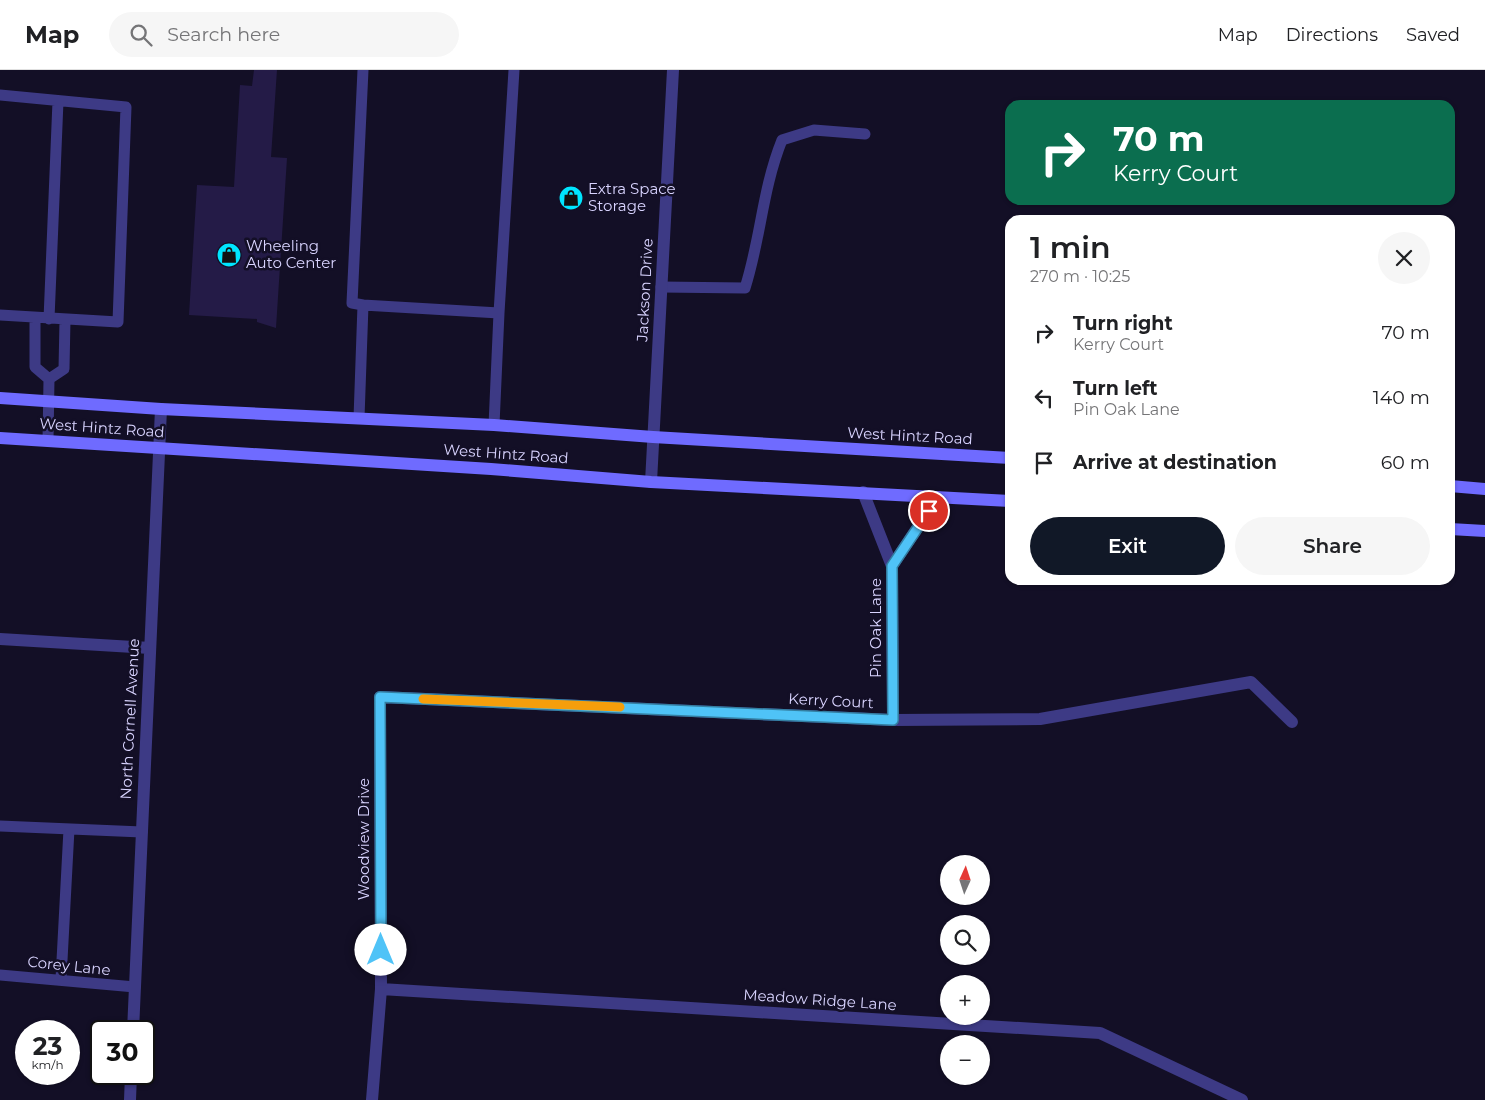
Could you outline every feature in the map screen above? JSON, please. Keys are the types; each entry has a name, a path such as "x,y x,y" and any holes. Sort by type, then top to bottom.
{"main road":[{"name":"West Hintz Road","path":"0,398 160,409 494,425 653,438 1005,458"},
{"name":"West Hintz Road","path":"0,438 491,469 650,482 863,492 1005,502"},
{"path":"1455,486 1485,489"},
{"path":"1455,529 1485,531"}],"street":[{"name":"Jackson Drive","path":"650,482 673,70"},
{"name":"North Cornell Avenue","path":"134,1020 160,409"},
{"name":"Pin Oak Lane","path":"863,492 892,566 893,720"},
{"name":"Pin Oak Lane","path":"892,566 938,497"},
{"path":"0,639 150,648"},
{"name":"Kerry Court","path":"380,697 893,720 1040,720 1252,682 1292,722"},
{"name":"Woodview Drive","path":"372,1100 382,989 380,697"},
{"name":"Meadow Ridge Lane","path":"382,989 1100,1033 1242,1100"},
{"path":"130,1100 131,1085"}],"lane":[{"path":"363,70 352,303 499,313"},
{"path":"494,425 514,70"},
{"path":"0,95 126,108 118,322 0,315"},
{"path":"49,319 58,101"},
{"path":"661,286 745,288 755,257 762,205 772,167 782,140 814,130 865,134"},
{"path":"359,418 363,304"},
{"path":"35,318 35,367 49,379"},
{"path":"49,379 64,369 65,320"},
{"path":"48,441 49,379"},
{"path":"0,826 142,832"},
{"path":"61,979 69,829"},
{"name":"Corey Lane","path":"0,975 61,979 135,988"}],"building":[{"path":"254,70 277,70 271,157 287,158 276,328 257,322 257,319 189,315 197,185 234,187 240,85 252,86"}],"slow traffic":[{"path":"423,699 620,707"}],"place":[{"name":"Extra Space Storage","path":"571,198"},
{"name":"Wheeling Auto Center","path":"229,255"}],"route":[{"path":"381,950 380,697 893,720 892,566 929,511"}]}
